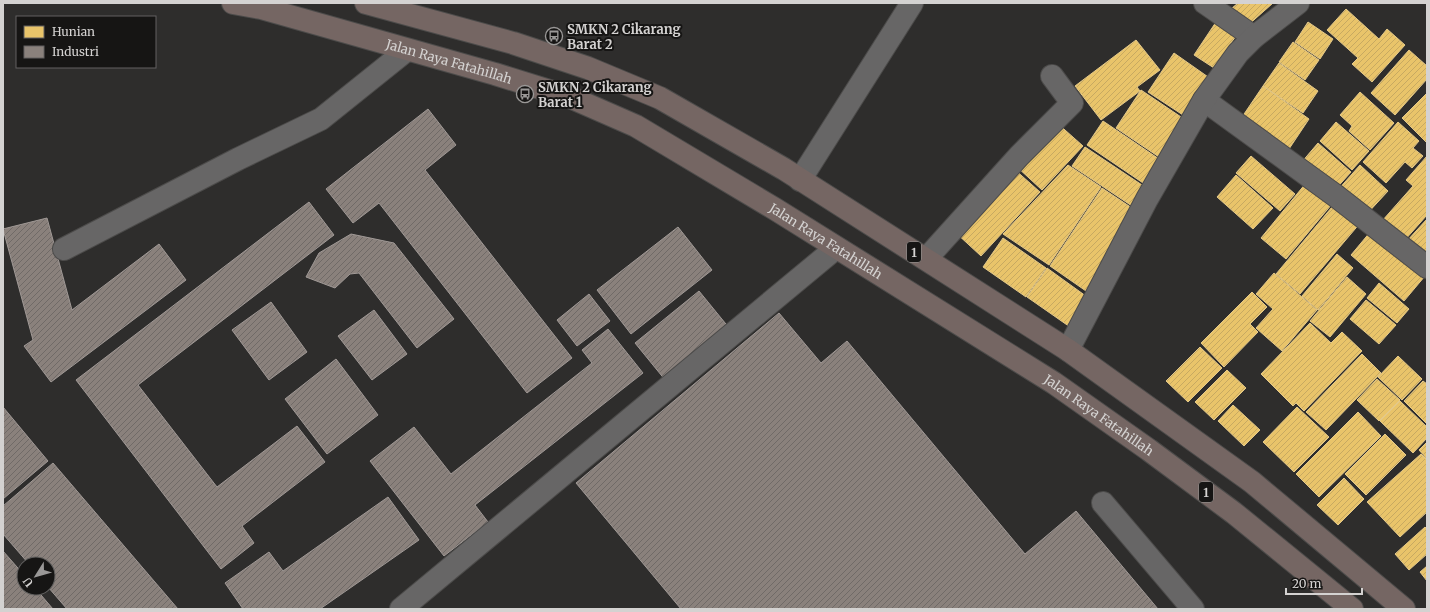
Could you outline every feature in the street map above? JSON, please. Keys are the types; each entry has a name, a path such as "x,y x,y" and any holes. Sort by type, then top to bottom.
{"highway":[{"name":"Jalan Raya Fatahillah","path":"233,3 261,8 572,98 636,126 775,209 1066,392 1234,513 1352,609"},
{"name":"1","path":"366,3 414,8 596,71 660,98 800,180 1068,350 1252,482 1404,609"}],"street":[{"path":"800,180 912,3"},
{"path":"1205,3 1254,37"},
{"path":"1068,350 1147,199 1204,100 1238,52 1254,37 1298,3"},
{"path":"64,249 238,159 321,119 407,50"},
{"path":"926,259 1019,156 1072,103 1052,76"},
{"path":"1204,100 1336,196 1427,266"},
{"path":"401,609 836,248"},
{"path":"1103,503 1193,609"}],"building: Hunian":[{"path":"1238,3 1273,3 1246,27 1231,9"},
{"path":"1346,9 1379,39 1387,29 1405,45 1372,82 1352,64 1358,58 1327,30"},
{"path":"1220,16 1240,30 1214,68 1194,55"},
{"path":"1308,22 1333,39 1320,59 1295,42"},
{"path":"1136,40 1160,70 1137,87 1140,91 1101,120 1075,86"},
{"path":"1293,42 1319,60 1305,80 1279,62"},
{"path":"1409,50 1427,66 1427,79 1395,115 1371,93"},
{"path":"1174,53 1211,79 1186,117 1148,92"},
{"path":"1279,63 1318,91 1303,113 1263,86"},
{"path":"1263,86 1309,119 1287,152 1240,120"},
{"path":"1141,90 1187,121 1162,159 1116,128"},
{"path":"1360,92 1394,123 1370,150 1349,131 1352,126 1340,115"},
{"path":"1427,93 1427,143 1402,118"},
{"path":"1103,121 1162,161 1146,185 1087,145"},
{"path":"1056,122 1083,146 1042,190 1016,166"},
{"path":"1336,122 1369,151 1352,170 1320,141"},
{"path":"1398,122 1419,141 1413,148 1423,156 1412,168 1405,162 1386,183 1363,162"},
{"path":"1318,143 1351,172 1333,192 1301,163"},
{"path":"1085,147 1145,187 1132,206 1072,166"},
{"path":"1251,156 1295,194 1280,211 1236,173"},
{"path":"1427,156 1427,215 1404,241 1382,221 1413,186 1406,180"},
{"path":"1068,165 1101,187 1049,265 1003,234"},
{"path":"1360,165 1388,191 1365,216 1337,191"},
{"path":"1013,168 1040,192 981,256 955,232"},
{"path":"1236,175 1273,208 1253,229 1217,197"},
{"path":"1306,183 1332,204 1286,259 1261,238"},
{"path":"1102,188 1138,212 1086,291 1050,266"},
{"path":"1337,201 1361,222 1300,294 1276,274"},
{"path":"1427,219 1427,260 1406,242"},
{"path":"1371,231 1425,276 1404,301 1351,255"},
{"path":"1003,238 1046,268 1026,297 983,267"},
{"path":"1337,254 1353,268 1318,310 1302,296"},
{"path":"1047,268 1090,299 1070,327 1027,297"},
{"path":"1274,273 1317,310 1282,351 1256,328 1273,309 1256,294"},
{"path":"1347,277 1366,294 1330,337 1310,321"},
{"path":"1379,283 1409,309 1397,323 1367,298"},
{"path":"1252,292 1267,307 1250,324 1258,332 1224,367 1201,343"},
{"path":"1366,300 1396,325 1379,344 1350,319"},
{"path":"1310,323 1331,343 1342,332 1362,351 1304,411 1296,403 1293,406 1261,374"},
{"path":"1200,347 1222,368 1188,402 1166,381"},
{"path":"1362,354 1381,373 1326,430 1306,412"},
{"path":"1398,356 1422,379 1402,400 1378,377"},
{"path":"1227,370 1246,388 1214,420 1195,402"},
{"path":"1377,379 1400,400 1379,421 1357,400"},
{"path":"1423,381 1427,384 1427,424 1404,401"},
{"path":"1400,401 1427,427 1427,438 1413,453 1380,421"},
{"path":"1233,405 1260,430 1244,446 1218,421"},
{"path":"1297,407 1329,437 1294,472 1263,442"},
{"path":"1358,412 1381,436 1319,497 1296,474"},
{"path":"1385,434 1406,455 1366,495 1345,474"},
{"path":"1427,442 1427,459 1419,450"},
{"path":"1421,454 1427,460 1427,512 1400,537 1367,502"},
{"path":"1344,478 1364,499 1338,525 1317,505"},
{"path":"1425,527 1427,529 1427,554 1409,570 1395,554"},
{"path":"1427,566 1427,581 1420,572"}],"building: Industri":[{"path":"428,109 456,145 425,170 572,358 527,393 379,203 353,223 326,189"},
{"path":"309,202 334,235 138,385 217,487 297,426 325,462 242,526 254,543 221,569 76,380"},
{"path":"47,218 72,310 159,244 186,280 51,382 24,346 33,340 3,229"},
{"path":"678,227 712,270 631,334 597,290"},
{"path":"351,234 394,243 454,319 417,348 359,273 350,274 335,288 306,277 319,253"},
{"path":"699,291 730,329 666,381 635,343"},
{"path":"589,294 610,321 577,346 557,320"},
{"path":"271,302 307,352 269,380 232,330"},
{"path":"374,310 407,354 372,380 338,336"},
{"path":"779,313 821,363 847,341 1025,554 1076,511 1158,609 681,609 576,483"},
{"path":"608,329 643,373 475,505 488,522 444,556 370,461 414,427 451,474 592,363 582,350"},
{"path":"336,359 378,415 327,454 285,399"},
{"path":"3,407 48,461 3,499"},
{"path":"53,463 178,609 67,609 56,596 56,556 22,556 3,534 3,506"},
{"path":"388,497 419,540 320,609 243,609 225,583 269,552 283,571"},
{"path":"3,551 16,566 16,596 42,596 53,609 3,609"}],"place":[{"name":"SMKN 2 Cikarang Barat 2","path":"554,36"},
{"name":"SMKN 2 Cikarang Barat 1","path":"525,94"}]}
